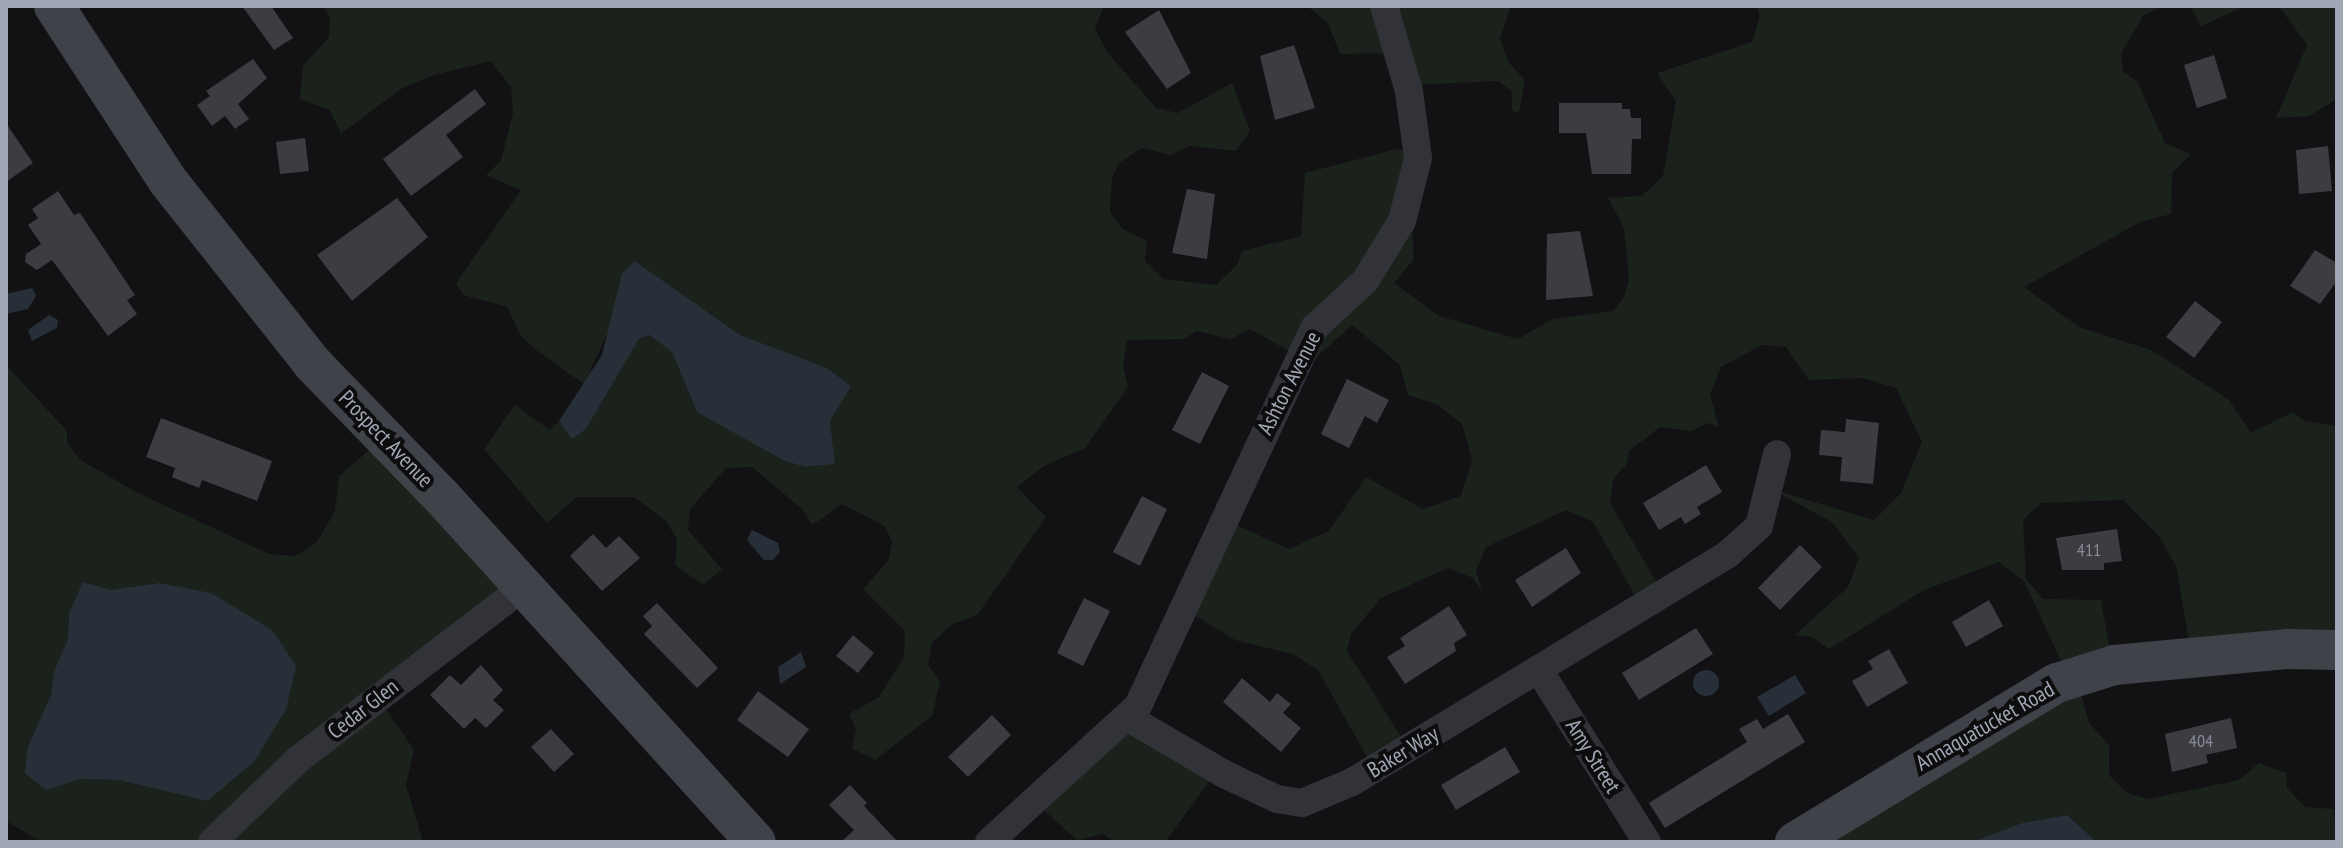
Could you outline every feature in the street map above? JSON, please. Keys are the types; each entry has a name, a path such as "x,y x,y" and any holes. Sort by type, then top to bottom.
{"street":[{"name":"Prospect Avenue","path":"54,6 168,181 302,351 524,587 756,842"},
{"name":"Ashton Avenue","path":"1127,717 1138,706 1175,636 1309,338 1365,281 1402,221 1418,158 1409,91 1384,6"},
{"name":"Baker Way","path":"1127,717 1224,774 1277,799 1302,803 1352,782 1728,554 1759,526 1777,454"},
{"name":"Cedar Glen","path":"212,842 300,758 524,587"},
{"name":"Annaquatucket Road","path":"1815,837 2057,683 2114,665 2288,649 2337,650"},
{"name":"Amy Street","path":"1539,670 1647,842"},
{"path":"989,842 1127,717"}],"shaded area":[{"path":"323,6 1104,6 1095,28 1107,52 1156,108 1178,113 1232,83 1250,131 1236,151 1189,146 1171,155 1142,148 1119,163 1112,178 1110,212 1123,229 1147,241 1145,261 1163,279 1216,285 1237,265 1242,251 1301,236 1305,173 1397,149 1407,151 1414,259 1394,283 1439,316 1518,339 1553,319 1613,311 1624,297 1629,279 1624,228 1608,198 1642,196 1663,176 1676,101 1657,73 1752,42 1760,16 1757,6 2163,6 2143,16 2121,53 2123,72 2137,81 2165,143 2191,154 2172,173 2171,214 2140,222 2024,287 2079,327 2151,350 2228,399 2251,433 2293,412 2305,421 2337,426 2337,650 2189,643 2176,566 2159,536 2123,500 2041,503 2023,520 2026,579 2043,599 2101,600 2112,663 2077,679 2089,723 2109,745 2109,775 2127,793 2148,799 2239,780 2259,763 2286,773 2287,788 2305,807 2334,809 2337,842 2097,842 2067,815 2022,823 1972,842 1827,842 2068,676 2024,581 1999,562 1924,590 1829,649 1812,637 1795,635 1848,587 1859,558 1832,522 1771,489 1874,520 1901,493 1922,442 1896,388 1863,378 1809,380 1786,347 1762,345 1721,367 1710,394 1719,427 1709,423 1691,431 1660,427 1629,451 1626,465 1613,479 1610,503 1661,590 1640,604 1593,522 1566,510 1486,547 1476,571 1483,594 1473,578 1448,568 1381,598 1351,634 1347,651 1406,745 1372,766 1318,670 1293,654 1235,640 1188,611 1227,521 1289,549 1329,531 1366,477 1423,509 1461,496 1472,459 1462,424 1438,405 1408,395 1400,365 1352,325 1310,363 1250,329 1231,339 1196,331 1184,339 1127,340 1123,365 1128,387 1085,448 1044,466 1017,487 1046,517 978,614 951,625 932,643 928,665 940,682 932,716 875,760 852,748 856,729 849,714 879,697 904,657 905,631 863,589 888,561 892,542 885,526 842,504 812,525 802,509 752,467 726,468 690,509 688,530 722,569 703,585 675,565 677,539 666,521 634,497 577,497 547,523 484,449 515,405 550,430 559,421 573,438 586,429 639,339 649,335 672,352 697,412 806,467 835,464 830,421 851,386 827,368 740,335 635,261 622,273 614,319 584,384 536,350 521,336 507,307 463,295 456,283 521,190 486,175 501,161 513,113 511,87 491,61 434,75 401,89 341,134 330,110 300,99 303,66 329,37 330,18"},
{"path":"1307,6 1511,6 1500,39 1509,63 1525,80 1519,113 1512,110 1512,92 1499,81 1410,85 1396,53 1340,54 1328,23"},
{"path":"2190,6 2245,6 2201,26"},
{"path":"2279,6 2337,6 2337,99 2309,116 2276,118 2307,45"},
{"path":"635,261 740,335 827,368 851,386 830,421 835,464 806,467 785,461 697,412 672,352 649,335 639,339 586,429 572,439 559,421 602,355 622,273"},
{"path":"32,288 36,296 28,309 6,314 6,294"},
{"path":"49,315 58,320 57,328 32,341 28,330"},
{"path":"6,365 67,431 67,442 79,459 136,492 269,554 295,556 316,543 335,511 339,476 381,440 515,579 380,700 414,750 406,785 423,842 42,842 6,821","holes":["84,582 111,590 159,583 271,630 207,801 119,780 80,779 28,746 51,695 54,671 68,639 69,613"]},
{"path":"752,530 778,543 780,552 773,560 764,560 747,540"},
{"path":"83,582 111,590 159,583 211,593 272,630 296,666 286,709 254,762 207,801 119,780 80,779 46,790 25,773 28,746 51,695 54,671 68,639 69,613"},
{"path":"801,652 806,667 780,684 778,667"},
{"path":"1706,670 1715,674 1719,683 1715,692 1706,696 1697,692 1693,683 1697,674"},
{"path":"1795,675 1806,693 1769,716 1757,697"},
{"path":"1112,727 1217,771 1165,842 1115,842 1103,834 1077,840 1035,802"},
{"path":"2067,815 2097,842 1972,842 2022,823"}],"building":[{"path":"242,6 271,6 293,38 274,50"},
{"path":"1159,10 1191,73 1167,89 1125,32"},
{"path":"1294,45 1315,108 1275,120 1260,56"},
{"path":"2214,55 2227,98 2197,108 2184,65"},
{"path":"253,59 267,78 238,104 249,119 235,129 225,116 212,126 197,105 210,96 206,91"},
{"path":"475,89 486,104 446,135 463,157 411,196 383,159"},
{"path":"1559,103 1622,103 1622,109 1630,109 1631,118 1641,118 1641,139 1632,139 1631,174 1592,174 1586,133 1559,133"},
{"path":"6,123 33,163 6,182"},
{"path":"305,138 309,171 280,174 276,142"},
{"path":"2328,146 2332,191 2299,194 2296,150"},
{"path":"1187,189 1215,194 1207,259 1172,253"},
{"path":"58,191 74,215 80,213 135,295 127,300 137,314 108,336 52,260 37,270 25,262 26,254 41,244 28,225 38,218 32,209"},
{"path":"397,198 428,237 352,301 317,255"},
{"path":"1580,231 1593,296 1546,300 1547,234"},
{"path":"2315,250 2337,263 2337,281 2320,304 2290,286"},
{"path":"2195,301 2222,322 2194,358 2166,337"},
{"path":"1202,372 1229,386 1200,444 1172,430"},
{"path":"1347,379 1389,400 1377,423 1365,416 1349,448 1321,434"},
{"path":"161,418 272,461 257,501 202,480 199,488 172,477 175,468 146,457"},
{"path":"1846,419 1879,423 1873,484 1840,481 1842,457 1819,455 1821,430 1845,432"},
{"path":"1706,465 1722,492 1697,507 1701,514 1685,524 1681,517 1659,530 1643,503"},
{"path":"1142,496 1167,509 1140,566 1113,552"},
{"path":"2117,529 2122,561 2104,563 2104,570 2062,570 2056,538"},
{"path":"593,534 606,548 619,536 640,558 602,591 570,556"},
{"path":"1800,545 1822,567 1780,610 1758,588"},
{"path":"1566,548 1581,573 1532,607 1515,580"},
{"path":"1084,598 1110,611 1083,666 1057,653"},
{"path":"1989,600 2003,626 1966,647 1952,622"},
{"path":"657,603 718,668 697,688 644,634 652,626 643,616"},
{"path":"1449,606 1467,635 1454,643 1456,651 1405,684 1387,657 1405,646 1400,638"},
{"path":"1696,628 1713,654 1639,700 1622,673"},
{"path":"853,635 874,653 858,673 836,656"},
{"path":"1889,649 1908,683 1867,707 1852,681 1873,669 1868,661"},
{"path":"481,665 503,690 493,700 504,710 486,728 475,718 464,729 430,695 450,675 461,685"},
{"path":"1242,678 1270,702 1277,693 1291,704 1283,713 1301,728 1281,752 1223,702"},
{"path":"758,691 809,729 788,757 737,720"},
{"path":"1788,714 1805,742 1665,828 1649,803 1747,742 1739,729 1757,719 1763,729"},
{"path":"992,715 1011,735 968,777 948,757"},
{"path":"2231,718 2237,748 2206,755 2208,763 2172,772 2165,734"},
{"path":"551,729 574,754 554,772 531,747"},
{"path":"1505,747 1520,772 1456,810 1441,785"},
{"path":"850,785 867,803 864,806 898,842 841,842 854,830 829,805"}]}
